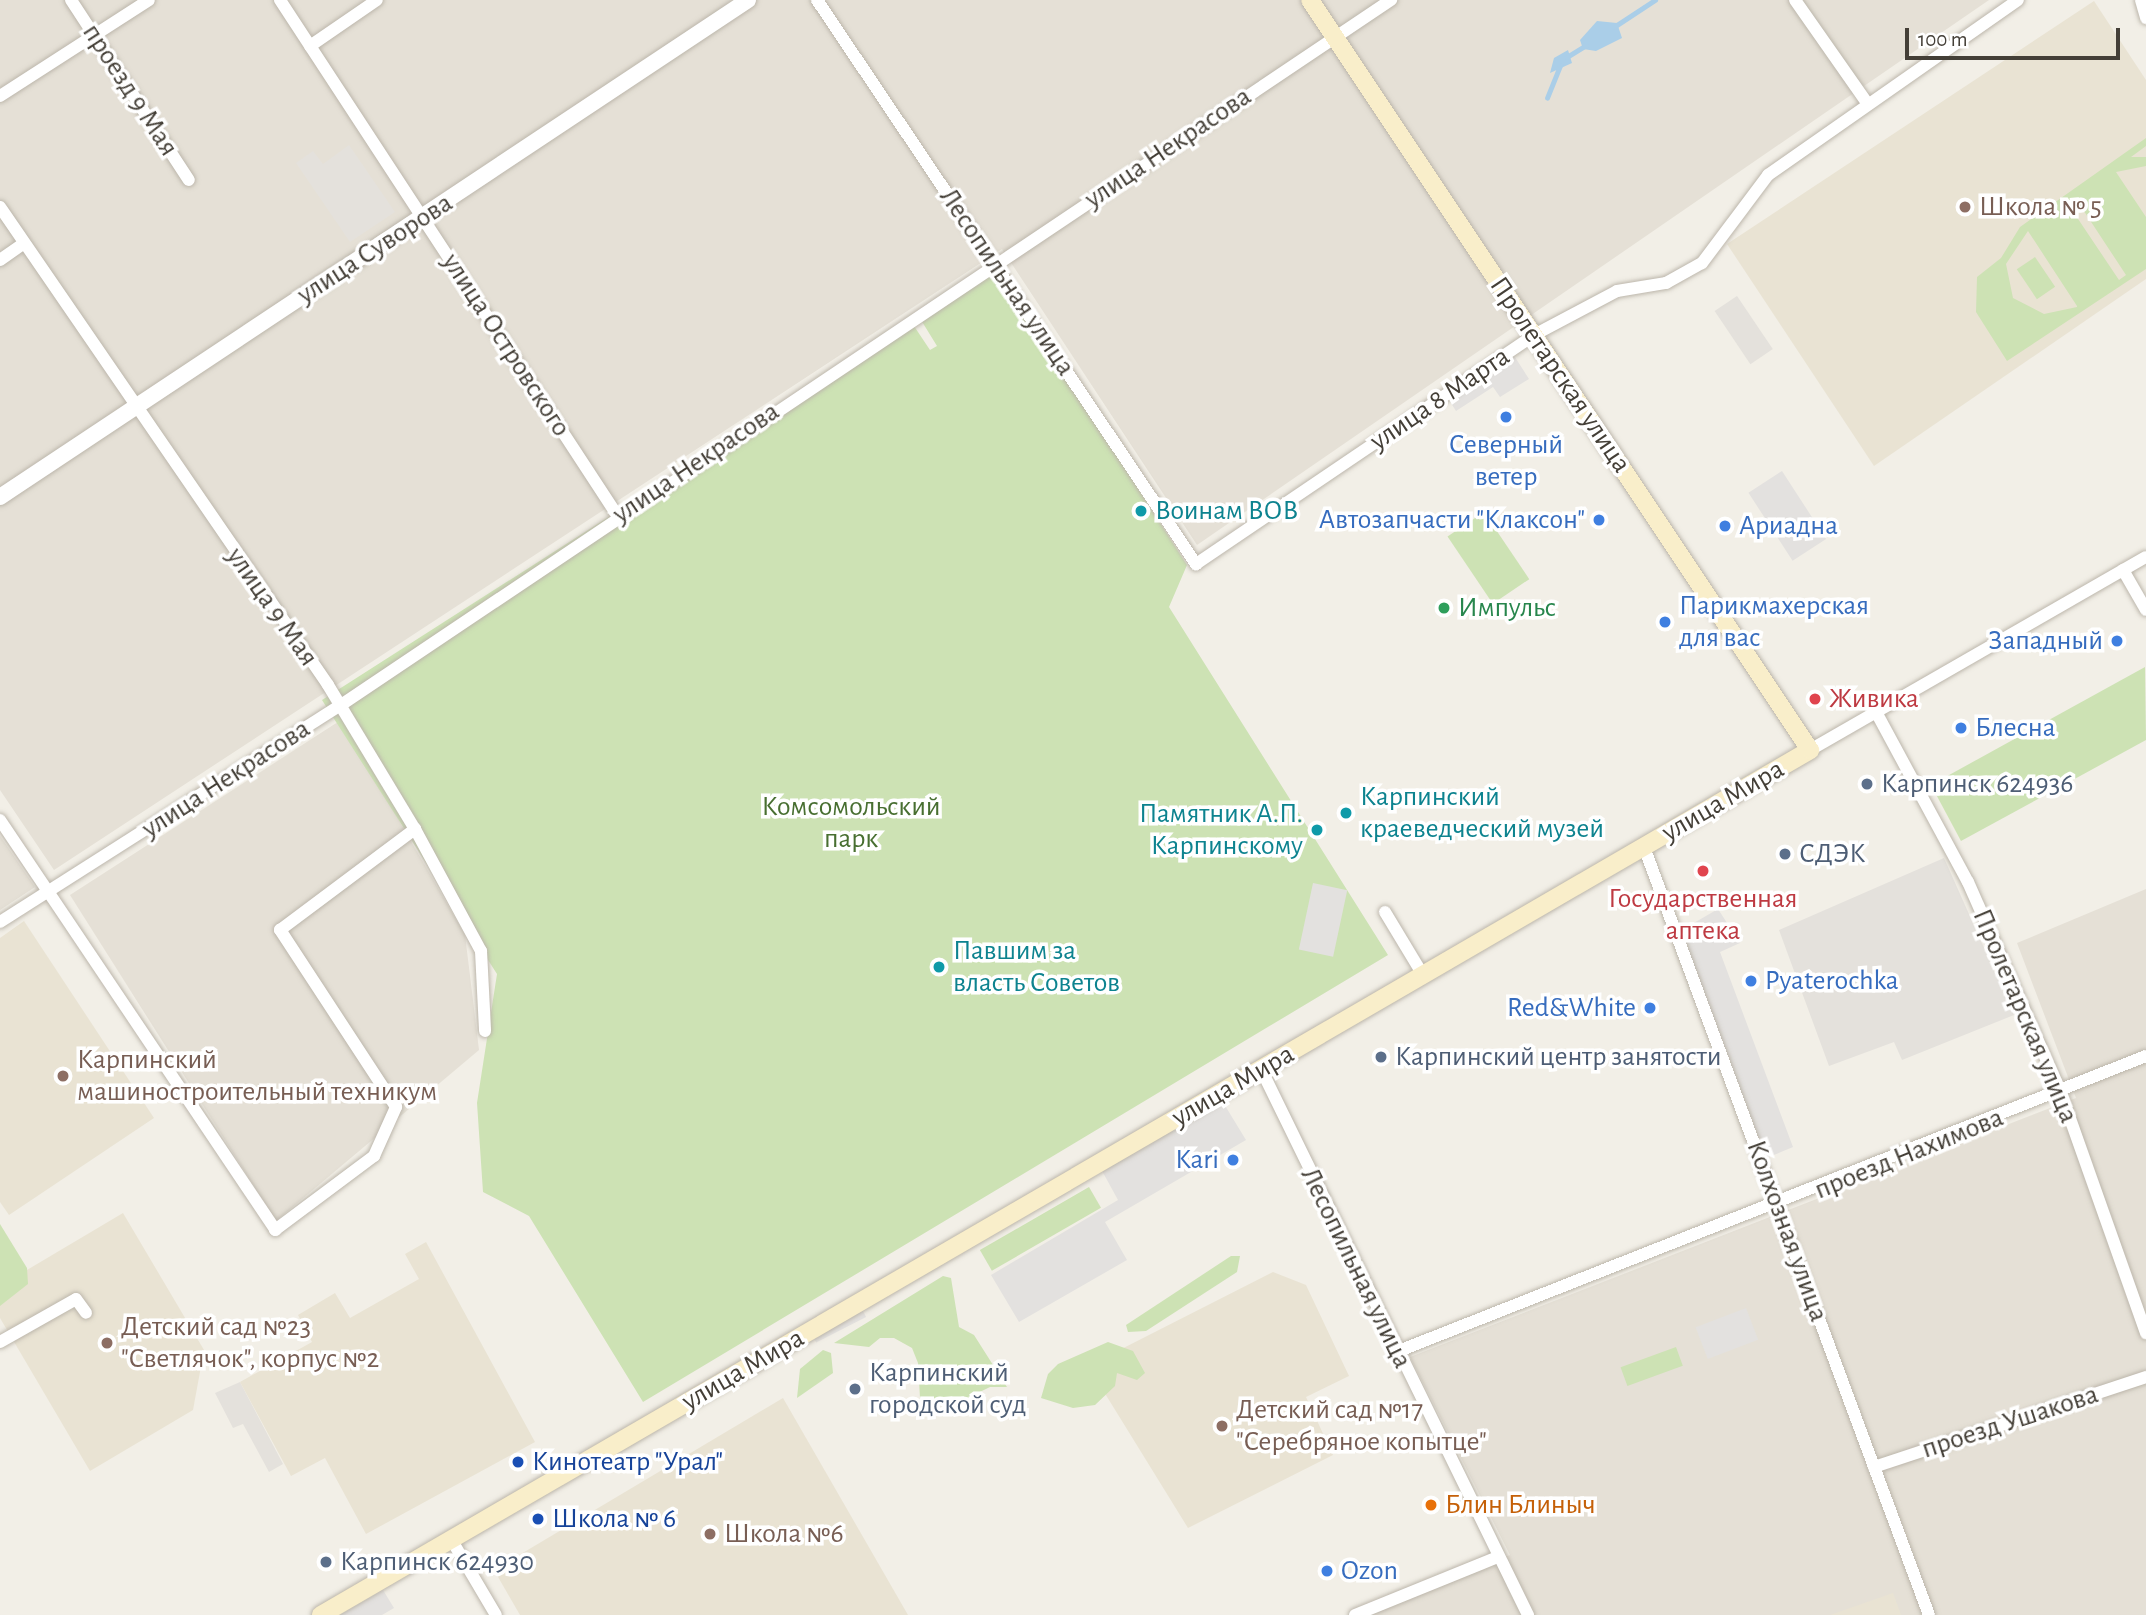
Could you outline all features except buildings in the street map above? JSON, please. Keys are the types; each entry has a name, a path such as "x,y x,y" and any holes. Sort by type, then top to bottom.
{"main road":[{"name":"Пролетарская улица","path":"1310,0 1810,750"},
{"name":"улица Мира","path":"321,1615 1810,750"}],"street":[{"name":"проезд 9 Мая","path":"71,0 189,180"},
{"path":"0,96 149,0"},
{"name":"улица Островского","path":"280,0 617,515"},
{"path":"310,46 377,0"},
{"name":"улица Суворова","path":"0,498 748,0"},
{"name":"Лесопильная улица","path":"817,0 1196,564"},
{"name":"улица Некрасова","path":"0,922 341,705 617,515 1391,0"},
{"path":"1795,0 1867,103"},
{"name":"улица 8 Марта","path":"1196,564 1534,335 1617,291 1666,283 1702,263 1768,175 1867,103 2018,0"},
{"path":"2141,0 2146,18"},
{"name":"улица 9 Мая","path":"0,207 133,408 341,705 415,829 481,951 485,1031"},
{"path":"0,260 24,243"},
{"name":"улица Мира","path":"1810,750 2146,557"},
{"path":"2123,570 2146,610"},
{"name":"Пролетарская улица","path":"1876,712 1968,882 2061,1093 2146,1333"},
{"path":"0,820 275,1230 374,1156 396,1107 280,930 415,829"},
{"name":"Колхозная улица","path":"1644,847 1929,1615"},
{"path":"1385,912 1423,975"},
{"name":"проезд Нахимова","path":"1396,1352 1778,1206 2061,1093 2146,1056"},
{"name":"Лесопильная улица","path":"1261,1069 1396,1352 1528,1615"},
{"path":"0,1342 76,1299 86,1313"},
{"name":"проезд Ушакова","path":"1874,1467 2146,1377"},
{"path":"451,1539 496,1615"},
{"path":"1355,1615 1498,1557"}],"shaded area":[{"path":"0,0 1989,0 1197,545 1002,249 54,870 0,790"},
{"name":"Школа № 5","path":"2094,1 2146,80 2146,279 1874,466 1727,244"},
{"path":"349,145 395,212 350,242 296,163 313,151 323,164"},
{"path":"1737,296 1773,349 1750,364 1715,311"},
{"path":"1513,354 1529,379 1500,397 1493,387 1456,411 1447,397"},
{"path":"1782,471 1826,539 1793,561 1748,493"},
{"path":"341,720 465,935 479,1050 276,1221 70,895"},
{"path":"0,836 35,887 0,910"},
{"path":"1944,858 2014,1015 1902,1060 1894,1042 1829,1066 1779,930"},
{"path":"1313,883 1347,890 1333,957 1299,950"},
{"path":"2146,889 2146,1615 1365,1615 1510,1555 1410,1357 2076,1098 2017,943"},
{"path":"1718,909 1740,943 1720,952 1793,1147 1764,1159 1680,931"},
{"name":"Карпинский машиностроительный техникум","path":"24,921 154,1118 9,1215 0,1202 0,938"},
{"path":"1221,1099 1246,1140 1105,1222 1127,1260 1019,1322 991,1275 1118,1200 1101,1169"},
{"name":"Детский сад №23 \"Светлячок\", корпус №2","path":"123,1213 204,1350 193,1410 90,1471 0,1318 0,1286"},
{"path":"426,1242 535,1442 366,1534 325,1458 291,1476 240,1382 312,1342 298,1315 335,1293 350,1318 419,1279 405,1254"},
{"name":"Детский сад №17 \"Серебряное копытце\"","path":"1273,1272 1306,1285 1349,1376 1306,1397 1333,1455 1188,1528 1088,1366"},
{"path":"1746,1308 1758,1340 1708,1359 1696,1327"},
{"path":"862,1309 866,1317 816,1342 812,1334"},
{"path":"240,1382 283,1464 269,1472 243,1424 233,1428 215,1393"},
{"name":"Школа №6","path":"783,1398 908,1615 520,1615 494,1570"},
{"path":"383,1590 394,1608 382,1615 340,1615"},
{"path":"1893,1593 1901,1615 1830,1615"}],"green space":[{"path":"2146,138 2146,146 2131,157 2146,157 2146,166 2116,172 2146,217 2146,269 2007,361 1976,312 1977,277 2001,258 2020,227","holes":["2076,199 2126,275 2119,280 2068,204","2028,231 2077,306 2077,307 2044,314 2013,298 2006,264"]},
{"path":"2035,257 2055,287 2037,299 2017,269"},
{"name":"Комсомольский парк","path":"998,270 1187,565 1169,607 1388,955 643,1402 529,1216 483,1192 477,1103 497,974 322,700 912,323 930,350 937,346 921,320"},
{"path":"1484,512 1529,579 1493,604 1448,537"},
{"path":"2145,667 2146,740 1961,841 1931,785"},
{"path":"1089,1187 1101,1208 992,1271 980,1250"},
{"path":"0,1224 27,1268 28,1284 0,1306"},
{"path":"1231,1256 1240,1256 1237,1272 1146,1331 1128,1332 1126,1325"},
{"path":"943,1276 951,1278 959,1327 974,1335 1007,1387 990,1387 951,1406 920,1398 918,1363 912,1348 894,1338 880,1338 869,1347 834,1343"},
{"path":"1108,1342 1133,1351 1145,1373 1137,1380 1117,1373 1115,1386 1095,1405 1073,1408 1041,1398 1048,1374 1058,1364"},
{"path":"1676,1347 1683,1366 1627,1386 1621,1367"},
{"path":"823,1350 831,1353 833,1373 797,1398 800,1369"}],"water":[{"path":"1597,21 1617,23 1622,38 1596,51 1583,49 1580,40"},
{"path":"1568,50 1572,63 1550,73 1554,58"}],"waterway":[{"path":"1614,27 1655,0"},
{"path":"1567,57 1586,45"},
{"path":"1547,98 1560,66"}],"place":[{"name":"Школа № 5","path":"1965,207"},
{"name":"Северный ветер","path":"1506,417"},
{"name":"Воинам ВОВ","path":"1141,511"},
{"name":"Автозапчасти \"Клаксон\"","path":"1599,520"},
{"name":"Ариадна","path":"1725,526"},
{"name":"Импульс","path":"1444,608"},
{"name":"Парикмахерская для вас","path":"1665,622"},
{"name":"Западный","path":"2117,641"},
{"name":"Живика","path":"1815,699"},
{"name":"Блесна","path":"1961,728"},
{"name":"Карпинск 624936","path":"1867,784"},
{"name":"Карпинский краеведческий музей","path":"1346,813"},
{"name":"Памятник А.П. Карпинскому","path":"1317,830"},
{"name":"СДЭК","path":"1785,854"},
{"name":"Государственная аптека","path":"1703,871"},
{"name":"Павшим за власть Советов","path":"939,967"},
{"name":"Pyaterochka","path":"1751,981"},
{"name":"Red&White","path":"1650,1008"},
{"name":"Карпинский центр занятости","path":"1381,1057"},
{"name":"Карпинский машиностроительный техникум","path":"63,1076"},
{"name":"Kari","path":"1233,1160"},
{"name":"Детский сад №23 \"Светлячок\", корпус №2","path":"107,1343"},
{"name":"Карпинский городской суд","path":"855,1389"},
{"name":"Детский сад №17 \"Серебряное копытце\"","path":"1222,1426"},
{"name":"Кинотеатр \"Урал\"","path":"518,1462"},
{"name":"Блин Блиныч","path":"1431,1505"},
{"name":"Школа № 6","path":"538,1519"},
{"name":"Школа №6","path":"710,1534"},
{"name":"Карпинск 624930","path":"326,1562"},
{"name":"Ozon","path":"1327,1571"}]}
